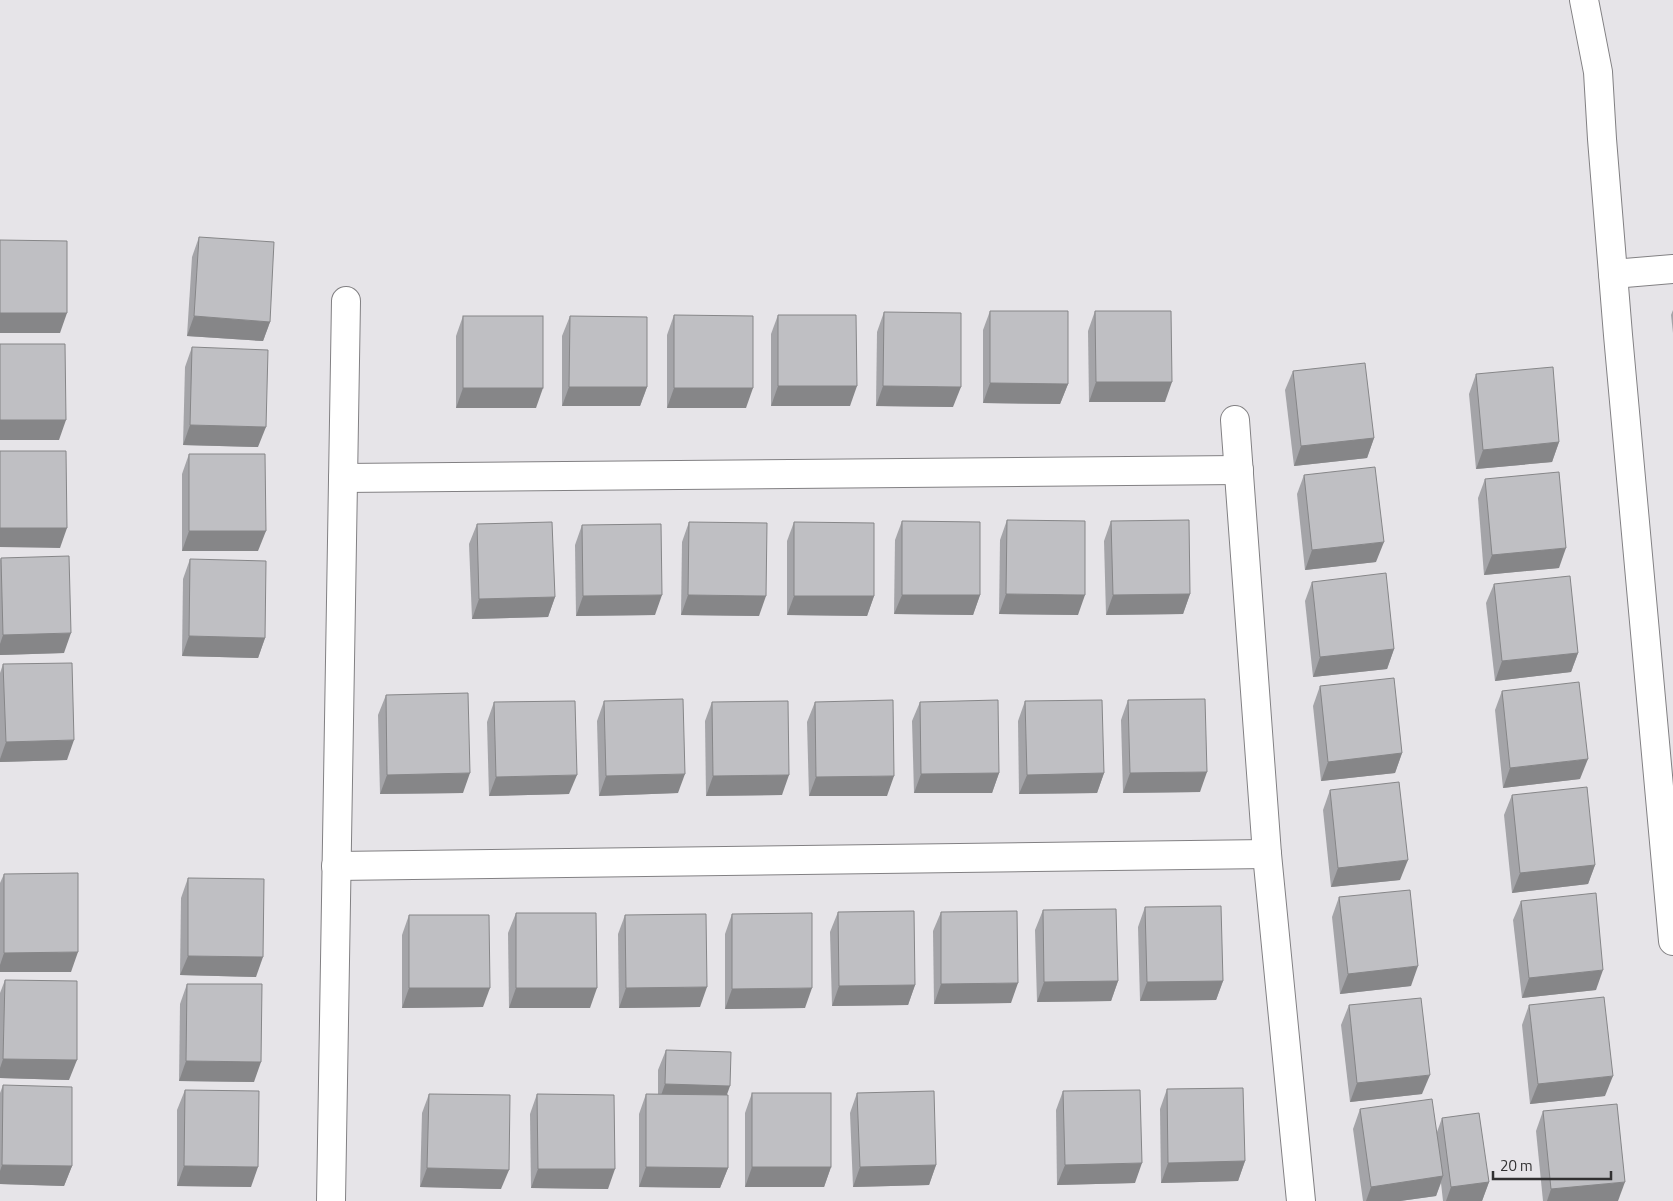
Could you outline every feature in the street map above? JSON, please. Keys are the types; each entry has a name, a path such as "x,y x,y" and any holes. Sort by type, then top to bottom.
{"street":[{"path":"1584,0 1598,72 1613,274 1673,941"},
{"path":"1613,274 1673,269"},
{"path":"330,1201 346,301"},
{"path":"1235,420 1267,854 1301,1201"},
{"path":"343,478 1239,470"},
{"path":"336,866 1267,854"}],"building":[{"path":"199,237 274,242 270,322 194,316"},
{"path":"0,240 67,241 67,313 0,313"},
{"path":"990,311 1068,311 1068,384 990,383"},
{"path":"1095,311 1171,311 1172,382 1096,382"},
{"path":"884,312 961,313 961,387 883,386"},
{"path":"674,315 753,316 753,388 674,388"},
{"path":"778,315 856,315 857,386 778,386"},
{"path":"463,316 543,316 543,388 463,388"},
{"path":"570,316 647,317 647,387 569,387"},
{"path":"0,344 65,344 66,420 0,420"},
{"path":"192,347 268,350 266,427 190,425"},
{"path":"1365,363 1374,438 1301,446 1293,371"},
{"path":"1553,367 1559,442 1483,450 1476,374"},
{"path":"0,451 66,451 67,528 0,528"},
{"path":"189,454 265,454 266,531 189,531"},
{"path":"1375,467 1384,542 1312,550 1304,475"},
{"path":"1559,472 1566,548 1492,555 1485,479"},
{"path":"1007,520 1085,521 1085,595 1006,594"},
{"path":"1189,520 1190,594 1113,595 1111,521"},
{"path":"902,521 980,522 980,595 902,595"},
{"path":"552,522 555,597 479,599 477,524"},
{"path":"689,522 767,523 766,596 688,595"},
{"path":"794,522 874,523 874,596 794,596"},
{"path":"661,524 662,595 583,596 582,525"},
{"path":"69,556 71,633 3,635 1,558"},
{"path":"190,559 266,561 265,638 189,636"},
{"path":"1386,573 1394,649 1320,657 1312,582"},
{"path":"1570,576 1578,653 1502,661 1494,584"},
{"path":"72,663 74,740 6,742 3,664"},
{"path":"1394,678 1402,753 1328,762 1320,686"},
{"path":"1579,682 1588,759 1510,768 1502,691"},
{"path":"468,693 470,773 387,775 386,695"},
{"path":"683,699 685,774 606,776 604,701"},
{"path":"1205,699 1207,772 1130,773 1128,700"},
{"path":"893,700 894,776 816,777 815,702"},
{"path":"998,700 999,773 921,774 920,702"},
{"path":"1102,700 1104,773 1027,775 1025,701"},
{"path":"575,701 577,775 496,777 494,702"},
{"path":"788,701 789,775 713,776 712,702"},
{"path":"1399,782 1408,860 1338,868 1330,790"},
{"path":"1587,787 1595,865 1520,873 1512,795"},
{"path":"78,873 78,952 4,953 4,874"},
{"path":"188,878 264,879 263,957 188,956"},
{"path":"1410,890 1418,966 1348,974 1339,897"},
{"path":"1596,893 1603,970 1529,978 1521,901"},
{"path":"1221,906 1223,981 1147,982 1145,907"},
{"path":"1116,909 1118,981 1044,982 1043,910"},
{"path":"914,911 915,985 839,986 838,912"},
{"path":"1017,911 1018,983 941,984 941,912"},
{"path":"516,913 596,913 597,988 516,988"},
{"path":"812,913 812,988 732,989 732,914"},
{"path":"706,914 707,987 626,988 625,915"},
{"path":"409,915 489,915 490,988 409,988"},
{"path":"5,980 77,981 77,1060 3,1059"},
{"path":"187,984 262,984 261,1062 186,1061"},
{"path":"1604,997 1613,1076 1538,1084 1529,1005"},
{"path":"1421,998 1430,1075 1357,1083 1349,1005"},
{"path":"666,1050 731,1052 730,1086 665,1084"},
{"path":"3,1085 72,1087 72,1166 2,1165"},
{"path":"1243,1088 1245,1161 1168,1163 1167,1089"},
{"path":"185,1090 259,1091 258,1167 184,1166"},
{"path":"1140,1090 1142,1163 1065,1165 1063,1091"},
{"path":"934,1091 936,1165 860,1167 857,1093"},
{"path":"752,1093 831,1093 831,1167 752,1167"},
{"path":"429,1094 510,1095 509,1170 427,1168"},
{"path":"537,1094 614,1095 615,1169 538,1169"},
{"path":"646,1094 728,1095 728,1168 646,1167"},
{"path":"1432,1099 1443,1176 1371,1187 1360,1109"},
{"path":"1617,1104 1625,1182 1551,1189 1543,1111"},
{"path":"1479,1113 1489,1182 1451,1187 1442,1118"}]}
